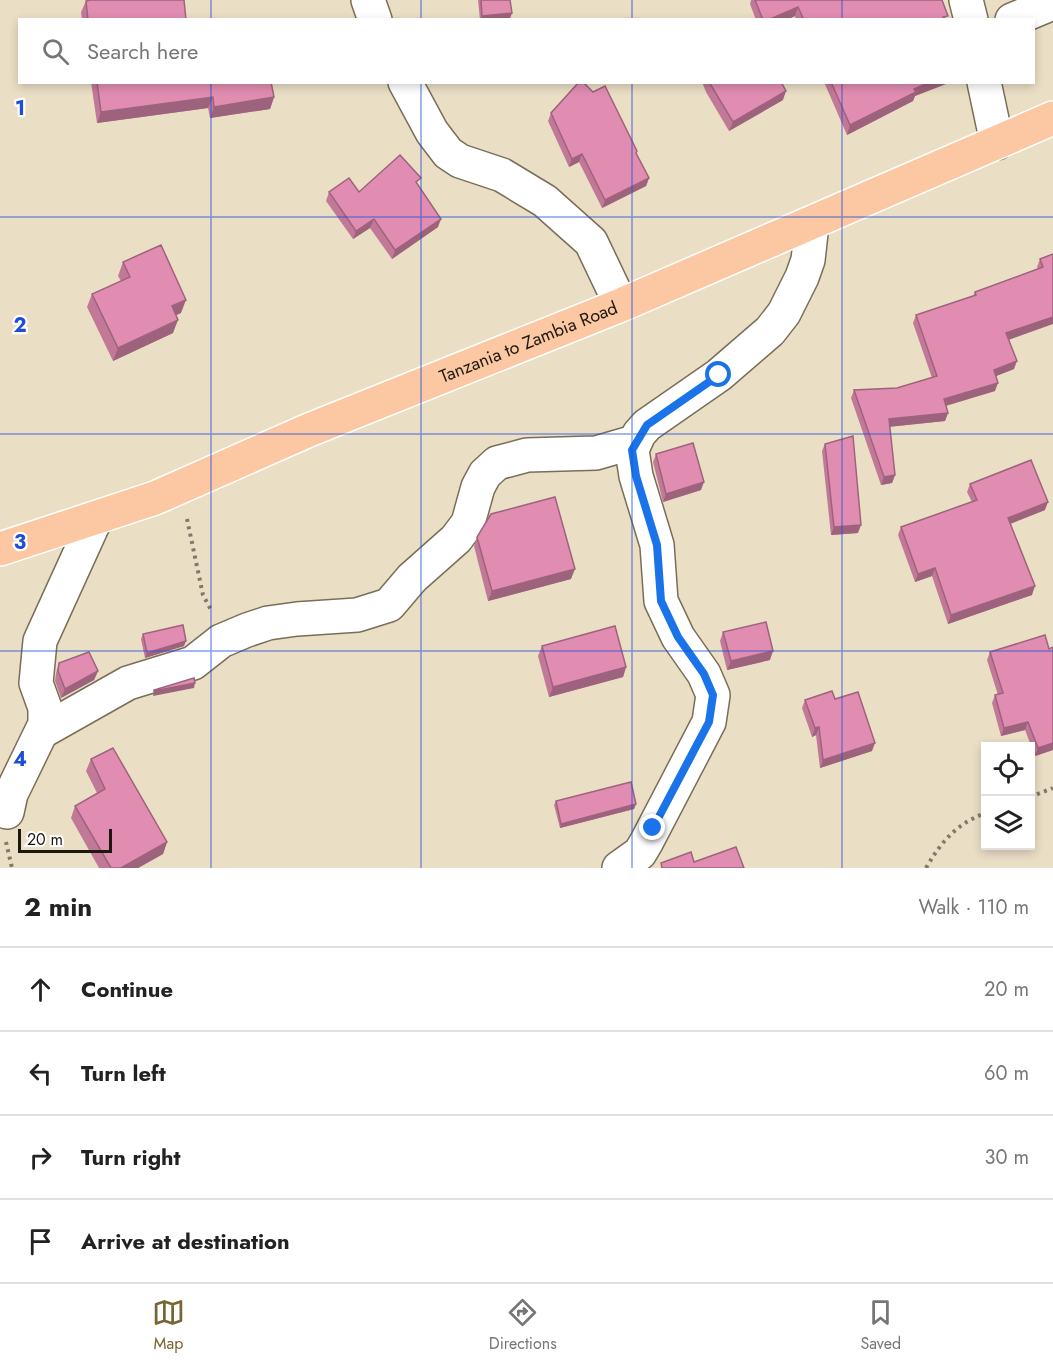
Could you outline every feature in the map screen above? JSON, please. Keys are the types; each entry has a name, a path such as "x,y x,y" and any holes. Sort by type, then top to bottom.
{"highway":[{"name":"Tanzania to Zambia Road","path":"0,549 96,518 182,486 309,430 621,305 1053,118"}],"street":[{"path":"368,0 374,18"},
{"path":"966,0 970,18"},
{"path":"1017,18 1053,3"},
{"path":"406,84 432,132 448,153 460,161 502,175 545,201 591,242 621,305"},
{"path":"984,84 997,143"},
{"path":"619,868 640,853 647,841 709,722 713,695 704,674 678,637 661,601 657,545 636,476 632,457 634,442 647,425 719,375 770,331 784,313 802,277 808,260 812,224"},
{"path":"43,731 128,683 193,663 230,637 268,623 357,615 389,605 412,578 456,539 468,523 478,487 485,474 497,464 527,455 596,453 634,442"},
{"path":"7,812 11,794 43,731 46,716 36,683 37,651 64,585 96,518"}],"path":[{"path":"182,486 203,595 214,617 230,637"},
{"path":"1033,796 1053,788"},
{"path":"926,868 952,831 981,815"}],"building":[{"path":"184,0 186,18 88,18 86,1"},
{"path":"481,0 510,0 512,13 482,16"},
{"path":"755,0 942,0 948,16 943,18 803,18 798,7 773,18 762,18"},
{"path":"97,84 271,84 274,97 214,107 213,97 101,112"},
{"path":"577,84 585,84 593,92 605,86 649,178 605,200 582,154 572,159 551,113"},
{"path":"710,84 782,84 786,91 733,122"},
{"path":"832,84 925,84 914,89 916,92 850,125"},
{"path":"400,155 421,178 416,182 441,219 395,250 374,219 356,231 329,192 349,178 359,192"},
{"path":"161,245 186,300 172,306 178,320 118,348 92,294 130,277 123,262"},
{"path":"1053,254 1053,317 1006,333 1017,361 994,370 998,383 944,399 948,413 889,419 895,475 884,477 854,390 897,388 937,376 916,315 976,295 975,292 1043,267 1040,259"},
{"path":"853,436 861,525 834,527 825,444"},
{"path":"693,443 704,482 666,494 656,454"},
{"path":"1031,460 1048,502 1008,518 1035,586 951,615 935,568 918,574 901,527 977,500 970,484"},
{"path":"555,497 575,569 492,591 477,537 491,514"},
{"path":"766,622 773,651 731,661 723,632"},
{"path":"183,625 186,641 147,653 143,634"},
{"path":"615,626 626,667 553,687 542,646"},
{"path":"1045,635 1049,649 1053,647 1053,743 1038,748 1028,722 1004,728 995,695 1003,693 990,652"},
{"path":"89,652 98,671 65,689 58,671 59,663"},
{"path":"194,678 195,683 154,691 154,690"},
{"path":"832,691 835,699 858,692 875,743 823,760 819,727 815,728 805,700"},
{"path":"113,748 167,842 121,868 111,868 75,806 105,789 91,759"},
{"path":"631,782 636,804 561,824 556,801"},
{"path":"736,847 744,868 662,868 661,863 691,852 694,862"}],"route":[{"path":"653,828 709,722 713,695 710,684 678,637 661,601 657,545 636,476 632,450 634,442 647,425 678,406 719,375"}]}
